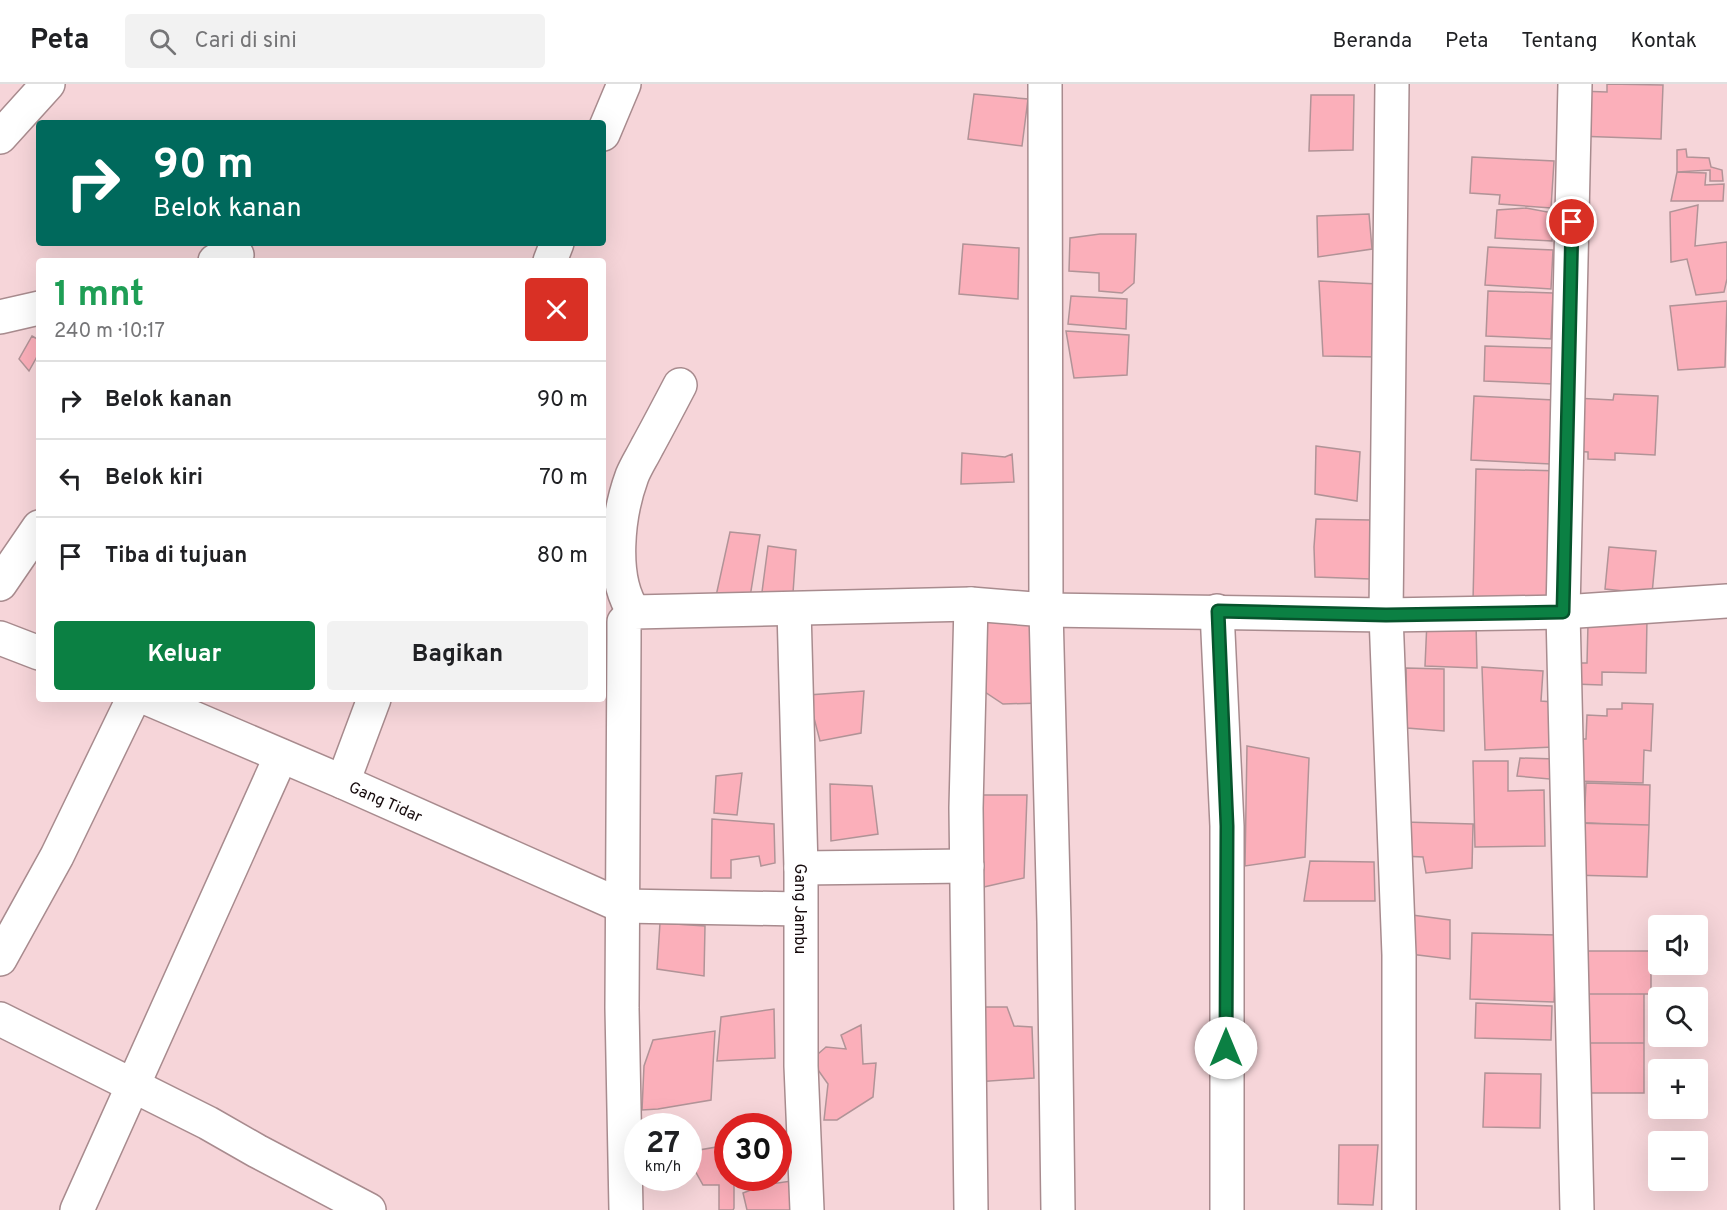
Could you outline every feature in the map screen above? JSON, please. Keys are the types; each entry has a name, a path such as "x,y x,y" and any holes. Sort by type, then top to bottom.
{"street":[{"path":"0,137 48,84"},
{"path":"606,127 624,84"},
{"path":"1045,84 1046,610 1058,1210"},
{"path":"1392,84 1386,615 1399,955 1399,1210"},
{"path":"1575,84 1563,612 1577,1210"},
{"path":"226,258 237,255 235,258"},
{"path":"0,317 36,309"},
{"path":"634,612 626,600 619,565 618,542 626,500 632,476 680,386"},
{"path":"0,584 36,531"},
{"path":"626,1210 622,906 624,622 634,612 971,604 1046,610 1386,615 1563,612 1727,601"},
{"path":"971,604 966,808 971,1210"},
{"name":"Gang Jambu","path":"794,609 801,868 801,1066 807,1210"},
{"path":"1218,611 1227,826 1227,1210"},
{"path":"0,638 36,652"},
{"path":"0,958 57,856 132,702"},
{"name":"Gang Tidar","path":"156,702 622,906"},
{"path":"343,782 373,702"},
{"path":"77,1210 281,756"},
{"path":"801,868 967,866"},
{"path":"622,906 800,909"},
{"path":"0,1019 134,1085 369,1210"}],"building":[{"path":"1607,84 1663,85 1661,139 1576,136 1578,91 1607,92"},
{"path":"974,94 1028,99 1022,146 968,139"},
{"path":"1311,95 1354,95 1353,150 1309,151"},
{"path":"1686,149 1687,157 1709,158 1711,167 1722,170 1723,181 1710,181 1710,170 1677,172 1677,150"},
{"path":"1472,157 1554,161 1551,208 1499,204 1500,195 1470,193"},
{"path":"1677,172 1706,173 1705,185 1724,184 1723,201 1671,201"},
{"path":"1698,205 1695,246 1727,242 1727,279 1724,292 1696,295 1687,259 1671,262 1670,212"},
{"path":"1526,208 1553,213 1552,241 1495,238 1497,210"},
{"path":"1369,214 1372,249 1318,257 1317,216"},
{"path":"1100,234 1136,234 1134,283 1122,293 1099,291 1099,273 1069,271 1070,238"},
{"path":"963,244 1019,248 1018,299 959,294"},
{"path":"1488,247 1553,250 1551,289 1485,285"},
{"path":"1319,281 1378,284 1378,357 1323,356"},
{"path":"1488,291 1553,293 1551,339 1486,336"},
{"path":"1071,296 1127,299 1126,329 1068,324"},
{"path":"1727,301 1725,367 1678,370 1670,306"},
{"path":"1066,331 1129,335 1127,375 1074,378"},
{"path":"32,336 36,338 36,358 29,371 19,359"},
{"path":"1485,346 1554,348 1553,384 1484,381"},
{"path":"1614,394 1658,396 1655,455 1615,453 1615,460 1588,459 1588,452 1572,451 1575,398 1613,400"},
{"path":"1474,396 1554,400 1551,464 1471,460"},
{"path":"1316,446 1360,452 1357,501 1315,494"},
{"path":"962,453 1005,457 1012,454 1014,482 961,484"},
{"path":"1476,469 1562,471 1559,604 1473,601"},
{"path":"1316,519 1370,520 1371,579 1315,577"},
{"path":"730,532 760,535 750,597 716,596"},
{"path":"768,546 796,550 793,593 762,592"},
{"path":"1609,547 1656,551 1652,594 1605,589"},
{"path":"1647,619 1646,673 1602,672 1602,685 1573,684 1574,663 1587,663 1588,624"},
{"path":"1031,620 1041,703 1003,704 976,686 976,621"},
{"path":"1427,621 1476,622 1477,668 1425,666"},
{"path":"1482,667 1543,671 1541,701 1553,702 1554,747 1485,750"},
{"path":"1406,668 1444,669 1444,731 1407,728"},
{"path":"864,691 861,733 820,741 808,695"},
{"path":"1622,703 1653,704 1651,751 1644,750 1643,783 1575,781 1577,739 1586,739 1587,715 1607,716 1607,709 1622,709"},
{"path":"1247,746 1309,758 1305,857 1245,866"},
{"path":"1520,758 1556,759 1561,780 1517,776"},
{"path":"1473,761 1508,761 1508,791 1544,790 1545,846 1475,847"},
{"path":"742,773 737,815 714,813 716,776"},
{"path":"1586,783 1650,785 1649,825 1584,823"},
{"path":"830,784 872,786 878,834 831,841"},
{"path":"977,795 1027,795 1024,878 975,889"},
{"path":"712,819 774,824 775,863 761,866 759,856 731,860 731,878 711,878"},
{"path":"1404,822 1473,824 1472,868 1426,873 1423,857 1402,856"},
{"path":"1573,823 1649,825 1647,877 1571,875"},
{"path":"1310,861 1374,862 1375,901 1304,901"},
{"path":"1412,915 1450,920 1450,959 1410,954"},
{"path":"660,923 705,926 704,976 657,969"},
{"path":"1472,933 1557,935 1554,1002 1470,999"},
{"path":"1574,951 1648,951 1648,975 1651,975 1651,987 1648,987 1648,994 1579,994"},
{"path":"1579,994 1644,994 1644,1043 1579,1043"},
{"path":"1476,1003 1552,1006 1551,1040 1475,1038"},
{"path":"981,1007 1007,1007 1014,1026 1032,1027 1034,1078 976,1082"},
{"path":"774,1009 775,1058 717,1061 721,1017"},
{"path":"861,1025 863,1064 876,1063 873,1097 837,1120 824,1120 828,1084 811,1060 826,1047 846,1049 841,1035"},
{"path":"715,1031 711,1100 642,1110 644,1066 653,1040"},
{"path":"1586,1043 1644,1043 1644,1093 1586,1093"},
{"path":"1485,1073 1541,1074 1540,1128 1483,1127"},
{"path":"1339,1145 1378,1145 1373,1205 1338,1204"},
{"path":"714,1147 714,1185 702,1183 702,1150"},
{"path":"719,1191 734,1191 733,1210 719,1210"},
{"path":"792,1191 793,1210 747,1210 743,1193"}],"route":[{"path":"1226,1048 1227,826 1218,611 1386,615 1563,612 1572,222"}]}
